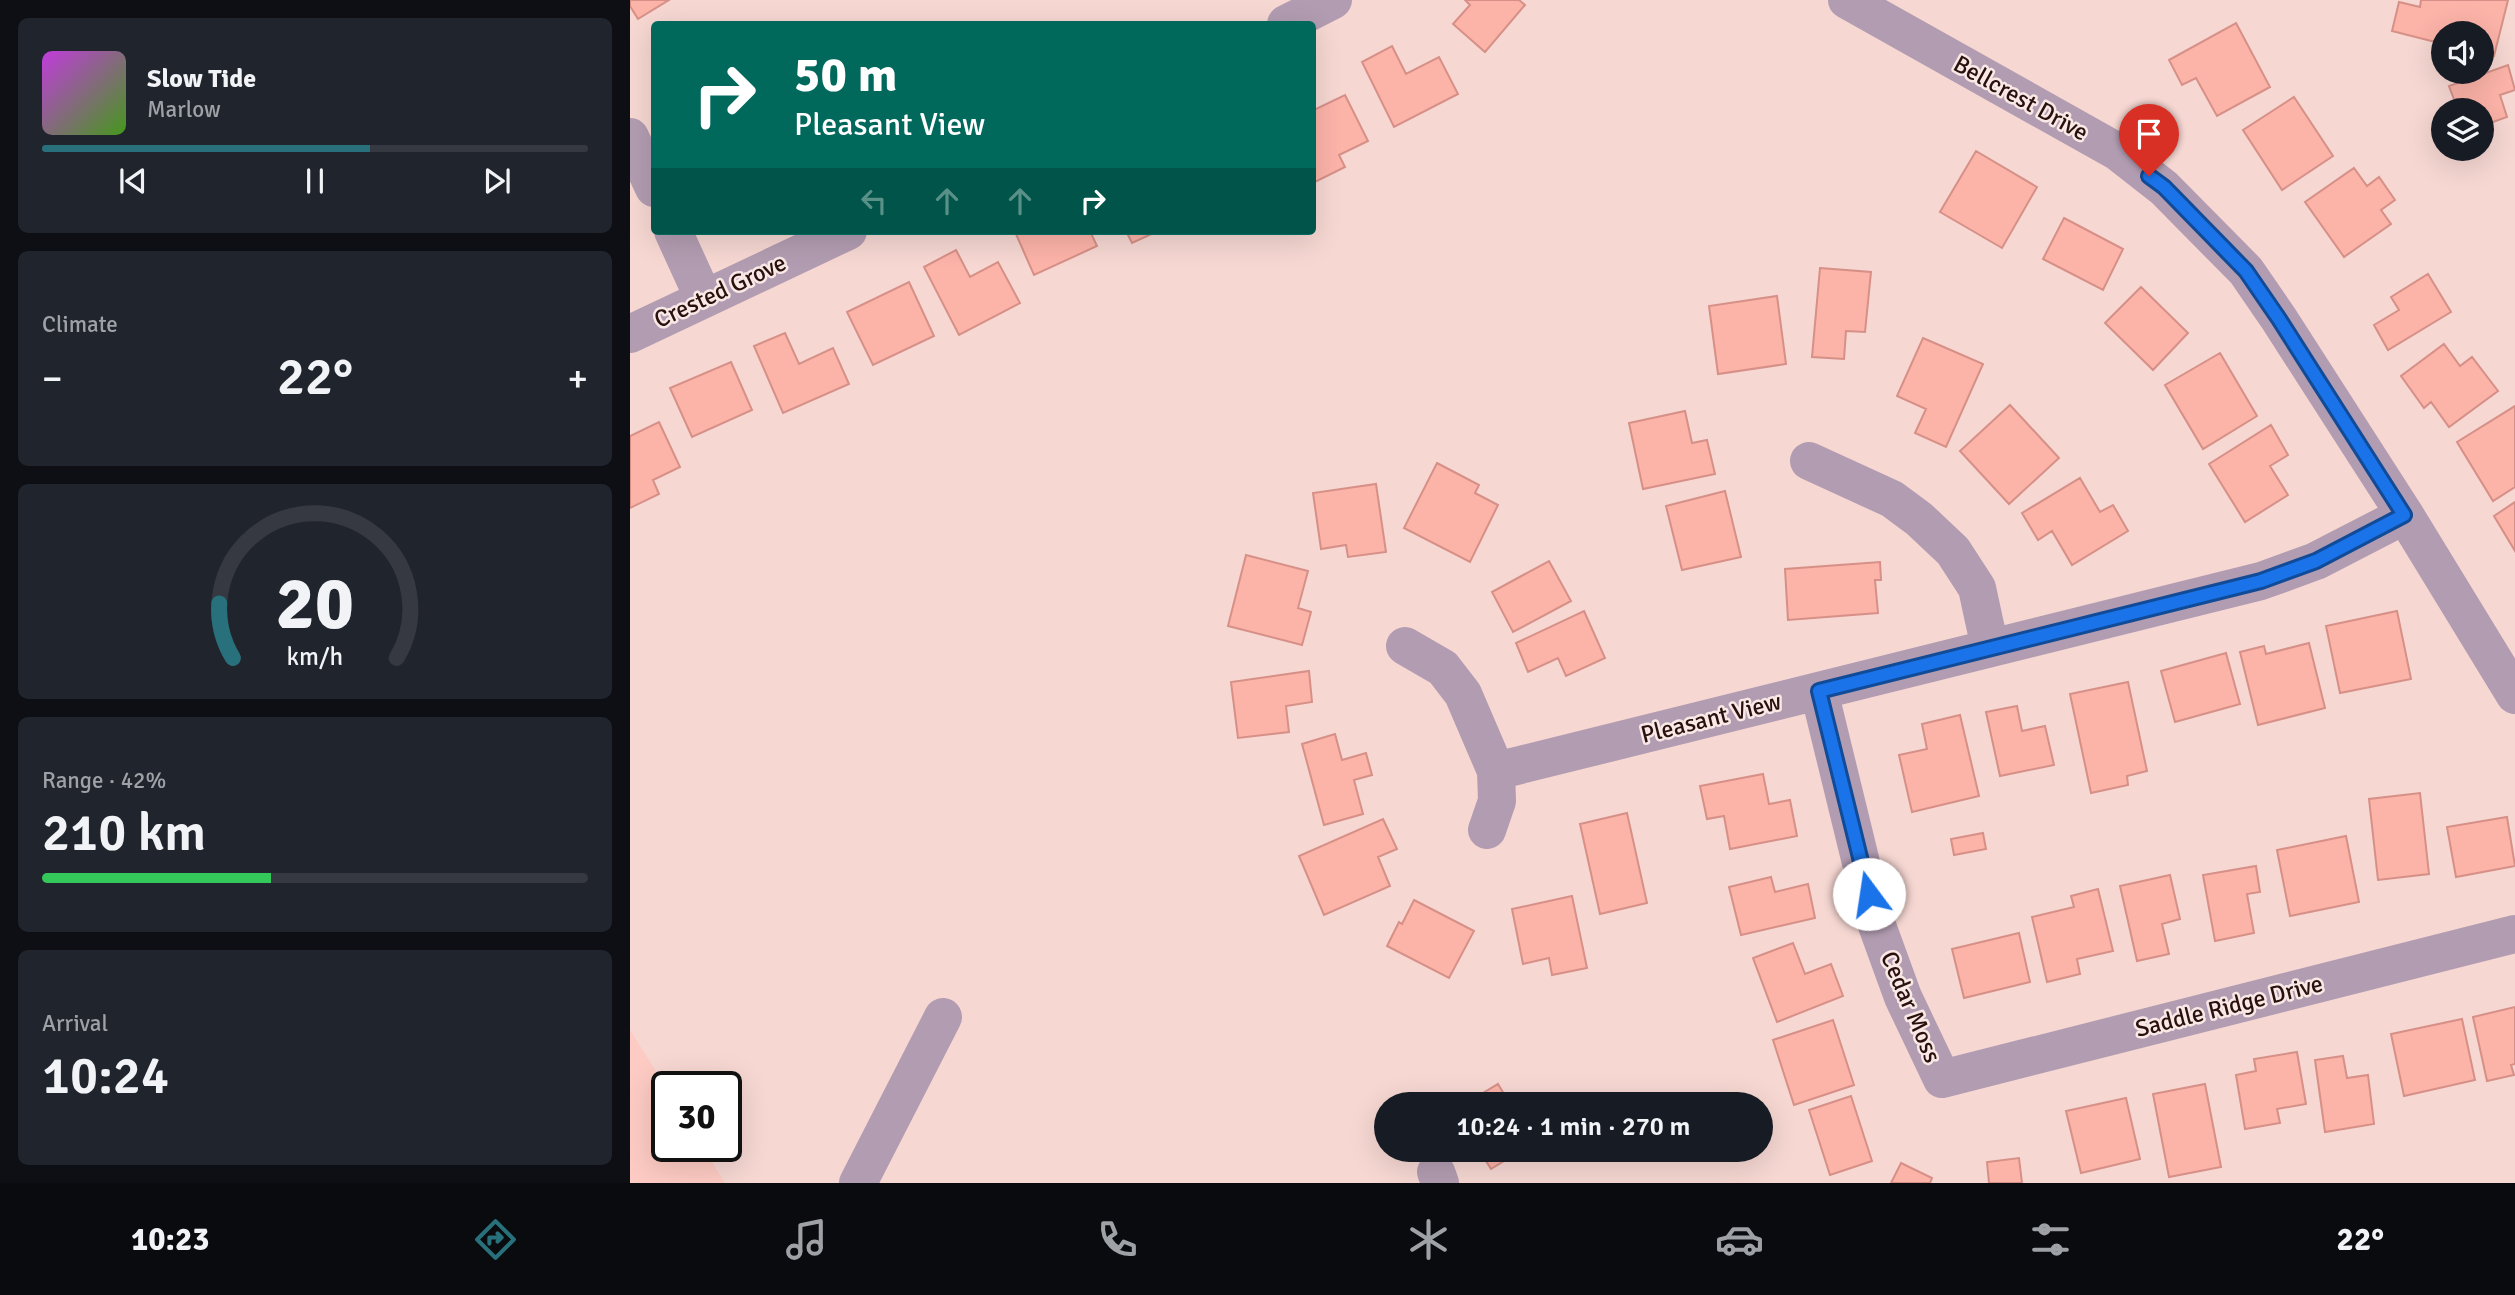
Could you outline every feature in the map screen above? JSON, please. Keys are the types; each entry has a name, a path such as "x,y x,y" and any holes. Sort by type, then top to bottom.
{"street":[{"path":"1292,21 1333,0"},
{"name":"Bellcrest Drive","path":"1847,0 2118,152 2164,187 2246,271 2404,515 2515,695"},
{"path":"630,137 651,182"},
{"path":"675,235 704,299"},
{"name":"Crested Grove","path":"630,334 840,235"},
{"path":"1809,461 1892,499 1919,519 1953,551 1977,588 1990,648"},
{"name":"Pleasant View","path":"1496,771 2261,581 2316,561 2404,515"},
{"path":"1405,646 1443,668 1463,694 1496,771 1497,801 1487,830"},
{"name":"Cedar Moss","path":"1819,691 1875,920 1903,997 1942,1079"},
{"name":"Saddle Ridge Drive","path":"1942,1079 2515,934"},
{"path":"858,1183 943,1017"}],"shaded area":[{"path":"630,1030 656,1071 651,1071 651,1162 712,1162 725,1183 630,1183"}],"building":[{"path":"630,0 669,0 638,19 630,6"},
{"path":"1465,0 1519,0 1525,5 1485,52 1453,24 1470,5"},
{"path":"2421,0 2508,0 2494,56 2494,21 2431,21 2431,41 2392,31 2399,2 2420,7"},
{"path":"2236,23 2270,87 2217,116 2196,78 2182,85 2169,60"},
{"path":"1392,46 1406,74 1439,57 1458,94 1394,127 1362,62"},
{"path":"2508,65 2515,90 2500,95 2507,117 2494,122 2494,98 2454,98 2449,86 2494,84 2494,70"},
{"path":"1345,95 1368,141 1339,155 1345,167 1316,182 1316,109"},
{"path":"2294,97 2333,156 2282,190 2243,130"},
{"path":"1976,151 2037,187 2002,248 1940,212"},
{"path":"2354,168 2367,186 2379,177 2395,200 2381,210 2391,224 2344,257 2305,202"},
{"path":"2064,218 2123,249 2103,290 2043,259"},
{"path":"1016,235 1092,235 1097,246 1034,275"},
{"path":"1128,235 1149,235 1132,243"},
{"path":"956,250 970,277 998,262 1020,303 959,335 924,267"},
{"path":"1820,268 1871,272 1865,332 1846,331 1844,359 1812,357"},
{"path":"2428,274 2451,312 2388,350 2374,325 2399,310 2391,297"},
{"path":"909,282 934,336 873,365 847,312"},
{"path":"2141,287 2188,333 2153,370 2105,323"},
{"path":"1777,296 1786,364 1718,374 1709,306"},
{"path":"785,333 799,364 833,348 849,384 783,413 754,346"},
{"path":"1923,338 1983,364 1946,447 1915,433 1926,409 1897,396"},
{"path":"2444,344 2460,366 2472,357 2498,391 2449,427 2431,402 2424,408 2401,376"},
{"path":"2220,353 2257,416 2203,449 2165,385"},
{"path":"731,362 752,410 692,437 670,388"},
{"path":"2010,405 2059,458 2009,504 1960,451"},
{"path":"2515,406 2515,487 2493,501 2457,442"},
{"path":"1685,411 1692,443 1707,440 1715,474 1643,489 1629,423"},
{"path":"659,422 680,467 653,480 659,494 630,508 630,436"},
{"path":"2271,425 2288,455 2270,466 2288,495 2245,522 2209,464"},
{"path":"1437,463 1479,485 1475,493 1498,505 1470,562 1404,528"},
{"path":"2080,478 2100,512 2113,505 2128,531 2072,565 2052,531 2038,540 2022,513"},
{"path":"1376,484 1386,552 1348,557 1346,545 1321,549 1313,493"},
{"path":"1725,491 1741,557 1682,570 1666,506"},
{"path":"2515,502 2515,551 2494,516"},
{"path":"1246,555 1308,571 1298,608 1311,612 1302,645 1228,626"},
{"path":"1549,561 1571,601 1513,632 1492,592"},
{"path":"1880,562 1881,580 1875,580 1878,613 1788,620 1785,569"},
{"path":"1584,611 1605,658 1566,676 1558,658 1528,672 1516,643"},
{"path":"2397,611 2411,679 2340,693 2326,626"},
{"path":"2309,643 2325,708 2258,725 2240,652 2264,646 2266,654"},
{"path":"2226,653 2240,704 2175,722 2161,671"},
{"path":"1309,671 1312,702 1286,706 1289,732 1238,738 1231,682"},
{"path":"2128,682 2147,771 2127,776 2128,785 2091,793 2070,694"},
{"path":"2017,706 2022,731 2045,726 2054,765 2000,776 1986,712"},
{"path":"1960,715 1979,796 1912,812 1899,755 1927,749 1922,724"},
{"path":"1335,734 1342,760 1366,753 1372,775 1354,780 1363,814 1324,825 1302,744"},
{"path":"1763,774 1769,804 1790,800 1797,836 1730,849 1724,816 1707,819 1700,786"},
{"path":"2420,793 2429,874 2378,880 2369,799"},
{"path":"1627,813 1647,903 1600,914 1580,824"},
{"path":"2507,817 2515,866 2456,877 2447,827"},
{"path":"1383,819 1397,849 1378,857 1390,886 1324,915 1299,856"},
{"path":"1983,833 1986,849 1954,855 1951,839"},
{"path":"2346,836 2359,902 2290,916 2277,850"},
{"path":"2256,866 2260,892 2247,894 2254,933 2215,941 2203,875"},
{"path":"2170,875 2180,919 2162,924 2169,954 2137,961 2120,886"},
{"path":"1771,877 1775,892 1808,884 1815,918 1741,935 1729,887"},
{"path":"2098,889 2113,951 2077,959 2080,974 2047,982 2032,917 2074,907 2071,896"},
{"path":"1572,896 1587,968 1552,975 1549,958 1523,964 1512,909"},
{"path":"1414,900 1474,931 1449,978 1387,946"},
{"path":"2019,933 2030,982 1964,998 1952,949"},
{"path":"1793,943 1805,974 1831,964 1843,996 1777,1022 1753,958"},
{"path":"2515,1007 2515,1064 2511,1065 2514,1075 2487,1081 2473,1017"},
{"path":"2462,1019 2475,1080 2404,1096 2391,1034"},
{"path":"1833,1020 1854,1085 1794,1105 1773,1040"},
{"path":"2297,1052 2306,1104 2277,1109 2280,1123 2245,1129 2236,1075 2256,1071 2254,1059"},
{"path":"2343,1056 2347,1078 2368,1075 2374,1124 2325,1132 2315,1060"},
{"path":"1498,1084 1503,1092 1485,1092"},
{"path":"2205,1084 2221,1167 2169,1177 2153,1094"},
{"path":"1851,1096 1872,1161 1830,1175 1809,1110"},
{"path":"2126,1098 2140,1159 2081,1173 2066,1111"},
{"path":"2019,1158 2022,1183 1989,1183 1987,1162"},
{"path":"1487,1162 1502,1162 1491,1169"},
{"path":"1901,1163 1932,1178 1930,1183 1891,1183"}],"route":[{"path":"1869,894 1819,691 2261,581 2316,561 2404,515 2246,271 2164,187 2149,176"}]}
